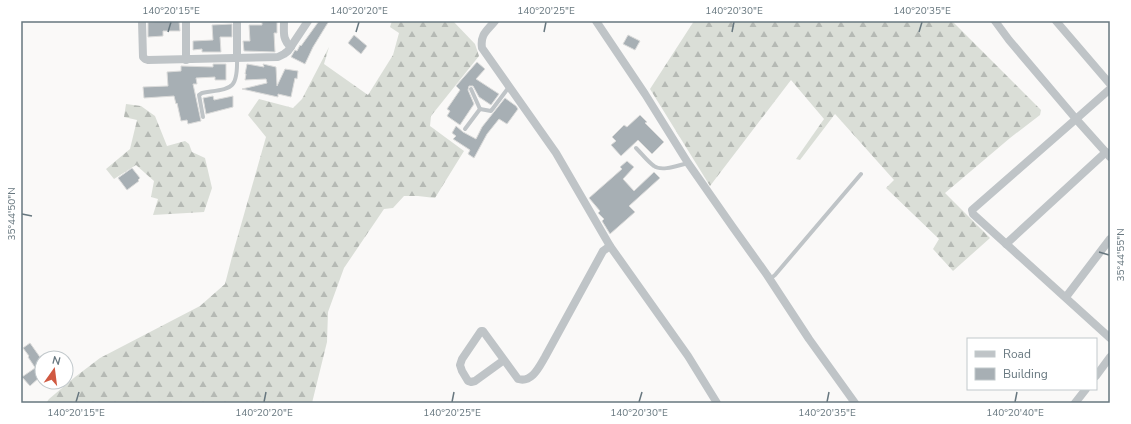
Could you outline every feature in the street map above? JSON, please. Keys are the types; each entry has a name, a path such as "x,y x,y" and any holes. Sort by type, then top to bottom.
{"street":[{"path":"142,21 142,52 145,59 186,60 278,57 284,54 291,47 308,21"},
{"path":"186,21 186,60"},
{"path":"237,21 237,58"},
{"path":"284,21 285,40 291,47"},
{"path":"495,21 484,34 481,41 482,48 556,153 610,246 688,356 718,403"},
{"path":"596,21 645,94 688,163 770,279 809,339 855,403"},
{"path":"995,21 1009,40 1108,154 1006,244"},
{"path":"1056,21 1110,84"},
{"path":"1110,89 972,210 973,214 1110,338"},
{"path":"1066,297 1110,239"},
{"path":"504,360 475,381 471,382 465,376 460,366 462,359 481,331 483,331 518,379 525,380 530,378 545,357 603,251 610,246"},
{"path":"1097,375 1110,357"},
{"path":"1075,403 1085,390"}],"lane":[{"path":"203,117 199,95 202,93 228,88 233,85 237,72 237,58"},
{"path":"480,109 491,111 509,87"},
{"path":"471,89 480,109"},
{"path":"465,129 480,109"},
{"path":"636,148 655,167 676,167 688,163"},
{"path":"770,279 861,174"}],"green space":[{"path":"392,21 453,21 475,44 479,56 431,116 430,126 464,151 435,198 404,196 393,208 384,209 344,268 328,312 327,342 312,403 46,403 60,390 74,390 74,378 100,358 200,306 225,284 266,137 248,115 259,99 293,108 302,99 329,47 324,64 368,95 393,55 399,33 390,27"},
{"path":"694,21 952,21 1041,110 1040,115 1010,138 945,193 990,238 953,271 933,249 939,239 886,188 894,180 835,114 800,160 796,159 824,119 791,80 710,186 650,89"},
{"path":"126,104 141,106 155,116 167,146 185,141 189,144 192,152 205,158 212,188 204,212 153,215 158,199 151,197 154,181 136,165 114,179 106,169 130,149 137,120 124,117"}],"building":[{"path":"179,21 180,31 163,31 163,36 148,37 148,22"},
{"path":"277,21 277,33 274,33 275,52 244,51 243,41 250,41 249,25 262,25 262,22"},
{"path":"319,21 329,21 313,47 305,64 291,57 295,50 297,51 300,45 301,46"},
{"path":"232,24 232,37 220,37 221,52 202,52 202,49 193,50 193,41 213,40 212,25"},
{"path":"354,35 367,46 361,54 348,43"},
{"path":"628,35 640,41 635,50 623,44"},
{"path":"477,62 485,69 476,79 499,94 491,105 479,97 473,86 469,86 468,90 474,104 460,125 447,116 450,111 447,109 460,90 456,86"},
{"path":"213,64 226,64 226,80 215,80 215,77 196,78 197,84 193,84 201,121 188,124 187,120 181,121 174,96 144,98 143,87 168,86 167,72 181,71 181,66 213,67"},
{"path":"247,64 264,67 263,64 276,67 277,86 285,69 298,71 291,97 278,94 278,97 242,89 267,83 266,79 245,80"},
{"path":"213,96 214,100 233,96 233,107 206,114 203,98"},
{"path":"505,98 518,109 507,124 499,119 487,134 474,158 468,154 470,150 453,139 456,136 452,133 456,126 463,132 476,139 482,127"},
{"path":"640,115 647,122 645,123 664,142 652,154 638,140 621,156 611,145 616,141 612,137 624,125 627,127"},
{"path":"627,161 634,167 623,179 634,191 654,172 660,178 629,206 635,212 610,234 602,221 604,219 598,213 600,211 589,198 622,169 620,167"},
{"path":"132,168 140,178 138,180 139,181 127,190 118,178"},
{"path":"30,343 35,350 34,366 28,357 29,356 23,348"},
{"path":"34,369 34,382 30,386 22,377"}]}
